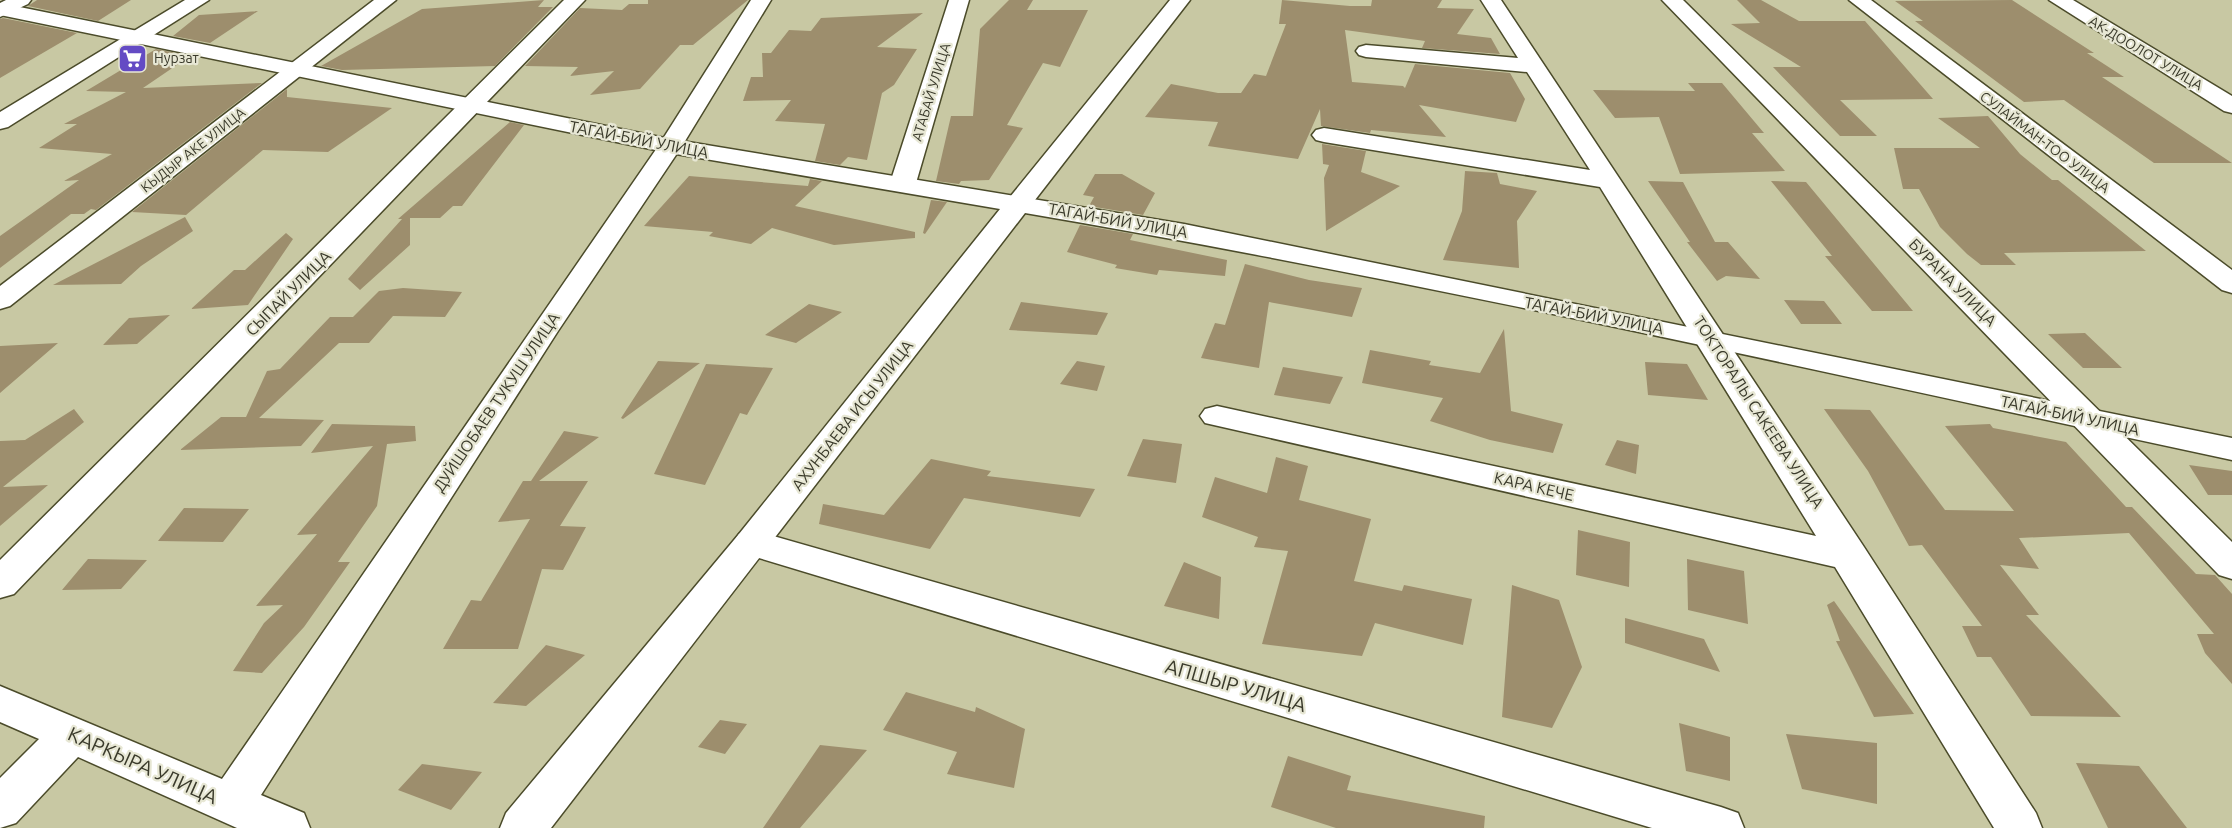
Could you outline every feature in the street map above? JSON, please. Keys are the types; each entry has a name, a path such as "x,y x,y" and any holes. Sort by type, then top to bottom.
{"street":[{"path":"0,122 199,0"},
{"name":"КЫДЫР АКЕ УЛИЦА","path":"0,300 386,0"},
{"name":"СЫПАЙ УЛИЦА","path":"0,584 575,0"},
{"name":"ДУЙШОБАЕВ ТУКУШ УЛИЦА","path":"231,803 543,331 670,146 761,0"},
{"name":"АТАБАЙ УЛИЦА","path":"903,183 959,0"},
{"name":"АХУНБАЕВА ИСЫ УЛИЦА","path":"523,828 752,543 1019,203 1160,9 1180,0"},
{"name":"ТОКТОРАЛЫ САКЕЕВА УЛИЦА","path":"1491,0 1712,339 1851,557 2019,828"},
{"name":"БУРАНА УЛИЦА","path":"1672,0 2089,418 2232,565"},
{"name":"СУЛАЙМАН-ТОО УЛИЦА","path":"1859,0 2232,284"},
{"name":"АК-ДООЛОТ УЛИЦА","path":"2059,0 2232,106"},
{"name":"ТАГАЙ-БИЙ УЛИЦА","path":"6,7 670,146 903,183 1184,232 1712,339 2232,449"},
{"path":"1366,51 1534,66"},
{"path":"1324,135 1609,181"},
{"name":"КАРА КЕЧЕ","path":"1217,416 1851,557"},
{"name":"АПШЫР УЛИЦА","path":"752,543 1721,828"},
{"name":"КАРКЫРА УЛИЦА","path":"0,703 287,828"},
{"path":"0,809 72,734"}],"building":[{"path":"37,0 131,0 98,21 28,6"},
{"path":"544,0 538,7 553,7 495,66 342,70 321,66 422,9"},
{"path":"648,0 748,0 693,45 680,45 640,89 590,95 614,71 570,76 578,67 525,66 580,8 622,10 629,4 648,4"},
{"path":"1009,0 1033,0 1027,10 1088,10 1060,67 1043,63 1007,125 1023,128 989,180 961,181 959,184 936,181 951,116 973,116 980,29"},
{"path":"1282,0 1371,6 1372,0 1442,0 1437,8 1474,9 1457,34 1491,38 1500,54 1422,48 1425,41 1345,30 1352,82 1405,88 1415,64 1510,73 1525,99 1516,122 1419,105 1446,137 1371,130 1370,133 1321,126 1320,109 1298,159 1208,146 1218,122 1145,117 1171,84 1218,93 1241,93 1254,74 1266,76 1286,24 1279,24"},
{"path":"1737,0 1761,0 1799,21 1865,21 1933,99 1840,100 1877,136 1840,136 1773,67 1801,67 1731,24 1760,23"},
{"path":"2012,0 2094,53 2087,53 2124,77 2102,77 2232,163 2154,163 2064,100 2024,102 1915,21 1923,21 1895,1"},
{"path":"258,11 210,43 173,36 199,15"},
{"path":"923,13 877,47 917,49 894,85 882,93 867,160 848,157 840,165 815,161 825,124 775,121 791,100 743,101 751,77 763,77 762,53 771,53 789,30 811,31 821,18"},
{"path":"0,19 77,33 0,78"},
{"path":"156,49 190,56 143,88 262,83 96,210 91,209 84,214 71,214 0,268 0,236 79,180 64,181 112,154 39,148 77,124 64,124 126,92 86,91"},
{"path":"1688,83 1722,83 1764,133 1752,133 1785,171 1680,174 1659,117 1615,118 1593,90 1695,91"},
{"path":"287,89 287,97 392,108 328,152 263,150 186,215 132,212"},
{"path":"1988,116 2020,154 2052,180 2058,180 2146,251 2004,253 2016,265 1981,265 1967,254 1940,227 1919,189 1903,189 1894,148 1980,148 1938,118"},
{"path":"510,122 524,125 462,206 453,206 440,218 410,218 410,245 360,290 348,279 402,219 398,219"},
{"path":"1322,144 1366,151 1361,172 1400,186 1326,231 1324,178 1329,165 1323,164"},
{"path":"1465,171 1497,173 1500,184 1537,191 1517,221 1519,268 1443,260 1462,211"},
{"path":"1095,174 1122,174 1155,193 1143,215 1089,206 1094,197 1083,195"},
{"path":"689,176 808,186 810,179 822,181 795,206 915,232 915,238 834,245 772,228 751,244 709,236 713,232 644,226"},
{"path":"1648,181 1683,182 1715,242 1728,242 1760,279 1726,276 1717,281 1687,242 1690,242"},
{"path":"1771,181 1806,182 1913,311 1872,311 1825,256 1832,256"},
{"path":"931,200 947,202 925,234 923,233"},
{"path":"185,217 193,231 141,266 121,284 53,285"},
{"path":"1080,225 1133,234 1130,240 1227,260 1225,276 1159,270 1157,275 1115,268 1117,265 1067,252"},
{"path":"286,233 293,239 248,305 191,309 234,270 245,270"},
{"path":"1245,264 1309,280 1362,288 1352,317 1269,302 1259,368 1201,358 1215,323 1225,325"},
{"path":"403,288 462,292 445,317 393,316 369,343 339,343 259,418 324,420 301,446 180,450 221,417 246,417 267,371 280,369 330,317 353,317 379,291"},
{"path":"1784,300 1824,301 1842,324 1801,324"},
{"path":"1021,302 1108,313 1097,335 1009,330"},
{"path":"809,304 842,312 796,343 765,335"},
{"path":"170,315 137,344 103,345 129,318"},
{"path":"1504,329 1511,411 1563,424 1553,453 1490,440 1430,421 1443,398 1362,383 1370,350 1431,361 1429,365 1480,373"},
{"path":"2085,333 2122,368 2083,368 2048,334"},
{"path":"58,343 0,393 0,346"},
{"path":"658,361 700,363 623,419 621,418"},
{"path":"1077,361 1105,366 1097,391 1060,384"},
{"path":"1645,362 1687,364 1708,400 1648,395"},
{"path":"706,364 773,368 747,415 740,413 705,485 654,474"},
{"path":"1283,367 1343,377 1330,404 1274,395"},
{"path":"74,409 84,422 3,487 48,485 0,526 0,441 25,440"},
{"path":"1824,409 1870,410 1945,510 2014,511 1945,426 1990,424 1993,428 2066,442 2126,507 2132,507 2196,574 2215,575 2232,594 2232,684 2205,653 2197,634 2214,634 2129,533 2019,538 2039,569 2000,565 2039,615 2026,615 2121,717 2031,716 1991,657 1977,657 1962,626 1982,626 1922,545 1909,546 1868,471"},
{"path":"332,424 415,426 416,441 387,444 377,506 338,562 350,562 304,627 262,673 233,671 264,623 283,605 256,606 317,534 297,535 373,446 311,453"},
{"path":"564,431 599,437 539,481 588,481 560,526 586,527 563,570 542,569 518,649 443,649 471,600 481,601 530,519 498,522 523,481 531,481"},
{"path":"1143,439 1182,444 1176,483 1127,476"},
{"path":"1617,440 1639,445 1636,474 1605,465"},
{"path":"1276,457 1308,466 1299,500 1371,519 1354,581 1402,591 1404,585 1472,599 1463,645 1375,623 1362,656 1262,644 1288,551 1254,547 1258,537 1202,517 1215,477 1267,493"},
{"path":"931,459 991,471 987,476 1095,489 1080,517 964,498 930,549 819,524 823,504 884,515"},
{"path":"2189,465 2232,471 2232,495 2208,495"},
{"path":"184,508 249,509 223,542 158,541"},
{"path":"1578,530 1630,542 1629,587 1576,575"},
{"path":"88,559 147,560 121,589 62,590"},
{"path":"1687,559 1744,571 1748,624 1688,610"},
{"path":"1184,562 1221,577 1219,619 1164,606"},
{"path":"1512,585 1559,600 1582,667 1552,728 1502,717"},
{"path":"1834,601 1914,714 1874,717 1836,641 1840,641 1827,605"},
{"path":"1625,618 1704,639 1720,672 1625,643"},
{"path":"546,645 585,655 526,706 493,703"},
{"path":"906,692 975,712 976,707 1025,729 1014,788 947,774 957,752 883,730"},
{"path":"720,720 747,724 725,754 698,747"},
{"path":"1679,723 1730,737 1730,781 1686,771"},
{"path":"1786,734 1877,743 1877,804 1802,789"},
{"path":"820,745 867,750 800,828 763,828"},
{"path":"1288,756 1351,776 1347,790 1485,816 1484,828 1336,828 1271,807"},
{"path":"2076,763 2139,766 2187,828 2108,828"},
{"path":"422,764 482,772 451,810 398,790"}],"place":[{"name":"Нурзат","path":"133,58"}]}
